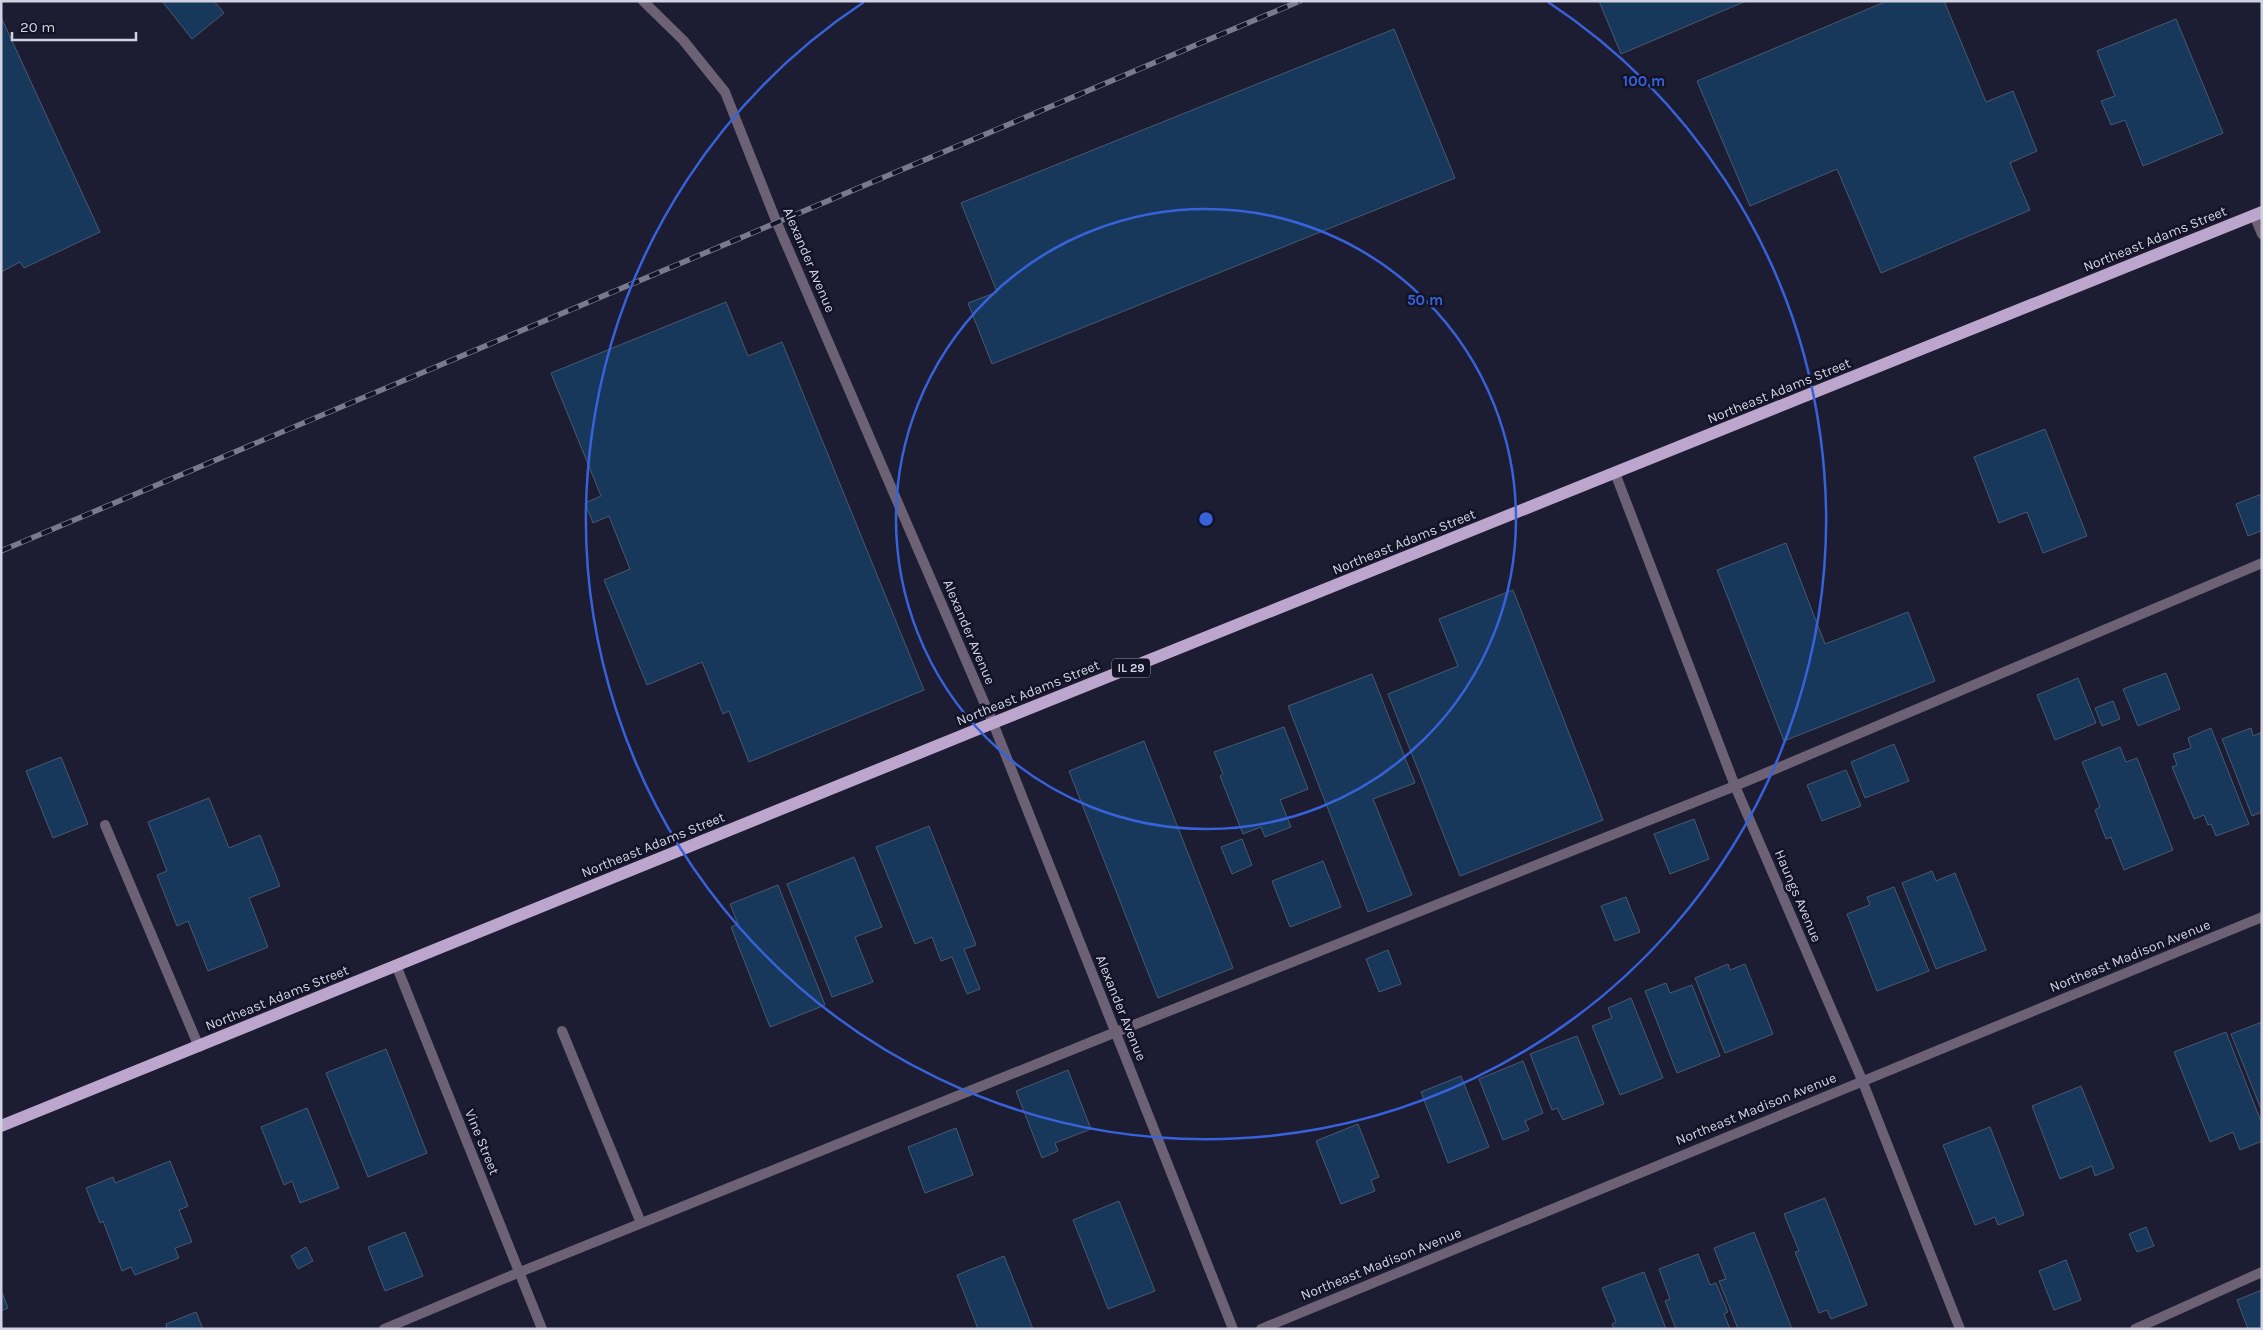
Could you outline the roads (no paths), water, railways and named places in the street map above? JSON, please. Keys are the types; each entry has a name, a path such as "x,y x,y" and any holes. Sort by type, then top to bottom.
{"main road":[{"name":"Northeast Adams Street","path":"1,1126 993,723 2258,214"}],"street":[{"name":"Alexander Avenue","path":"643,1 683,40 725,92 777,223 993,723 1233,1329"},
{"path":"2258,214 2262,234"},
{"name":"Haungs Avenue","path":"1615,473 1735,786 1862,1080 1960,1329"},
{"path":"384,1329 520,1272 1116,1032 1735,786 2262,563"},
{"path":"105,825 199,1046"},
{"name":"Northeast Madison Avenue","path":"1261,1329 1862,1080 2262,917"},
{"name":"Vine Street","path":"396,966 542,1329"},
{"path":"562,1031 641,1223"},
{"path":"2134,1329 2262,1272"}],"railway":[{"path":"1,551 1300,1"}]}
